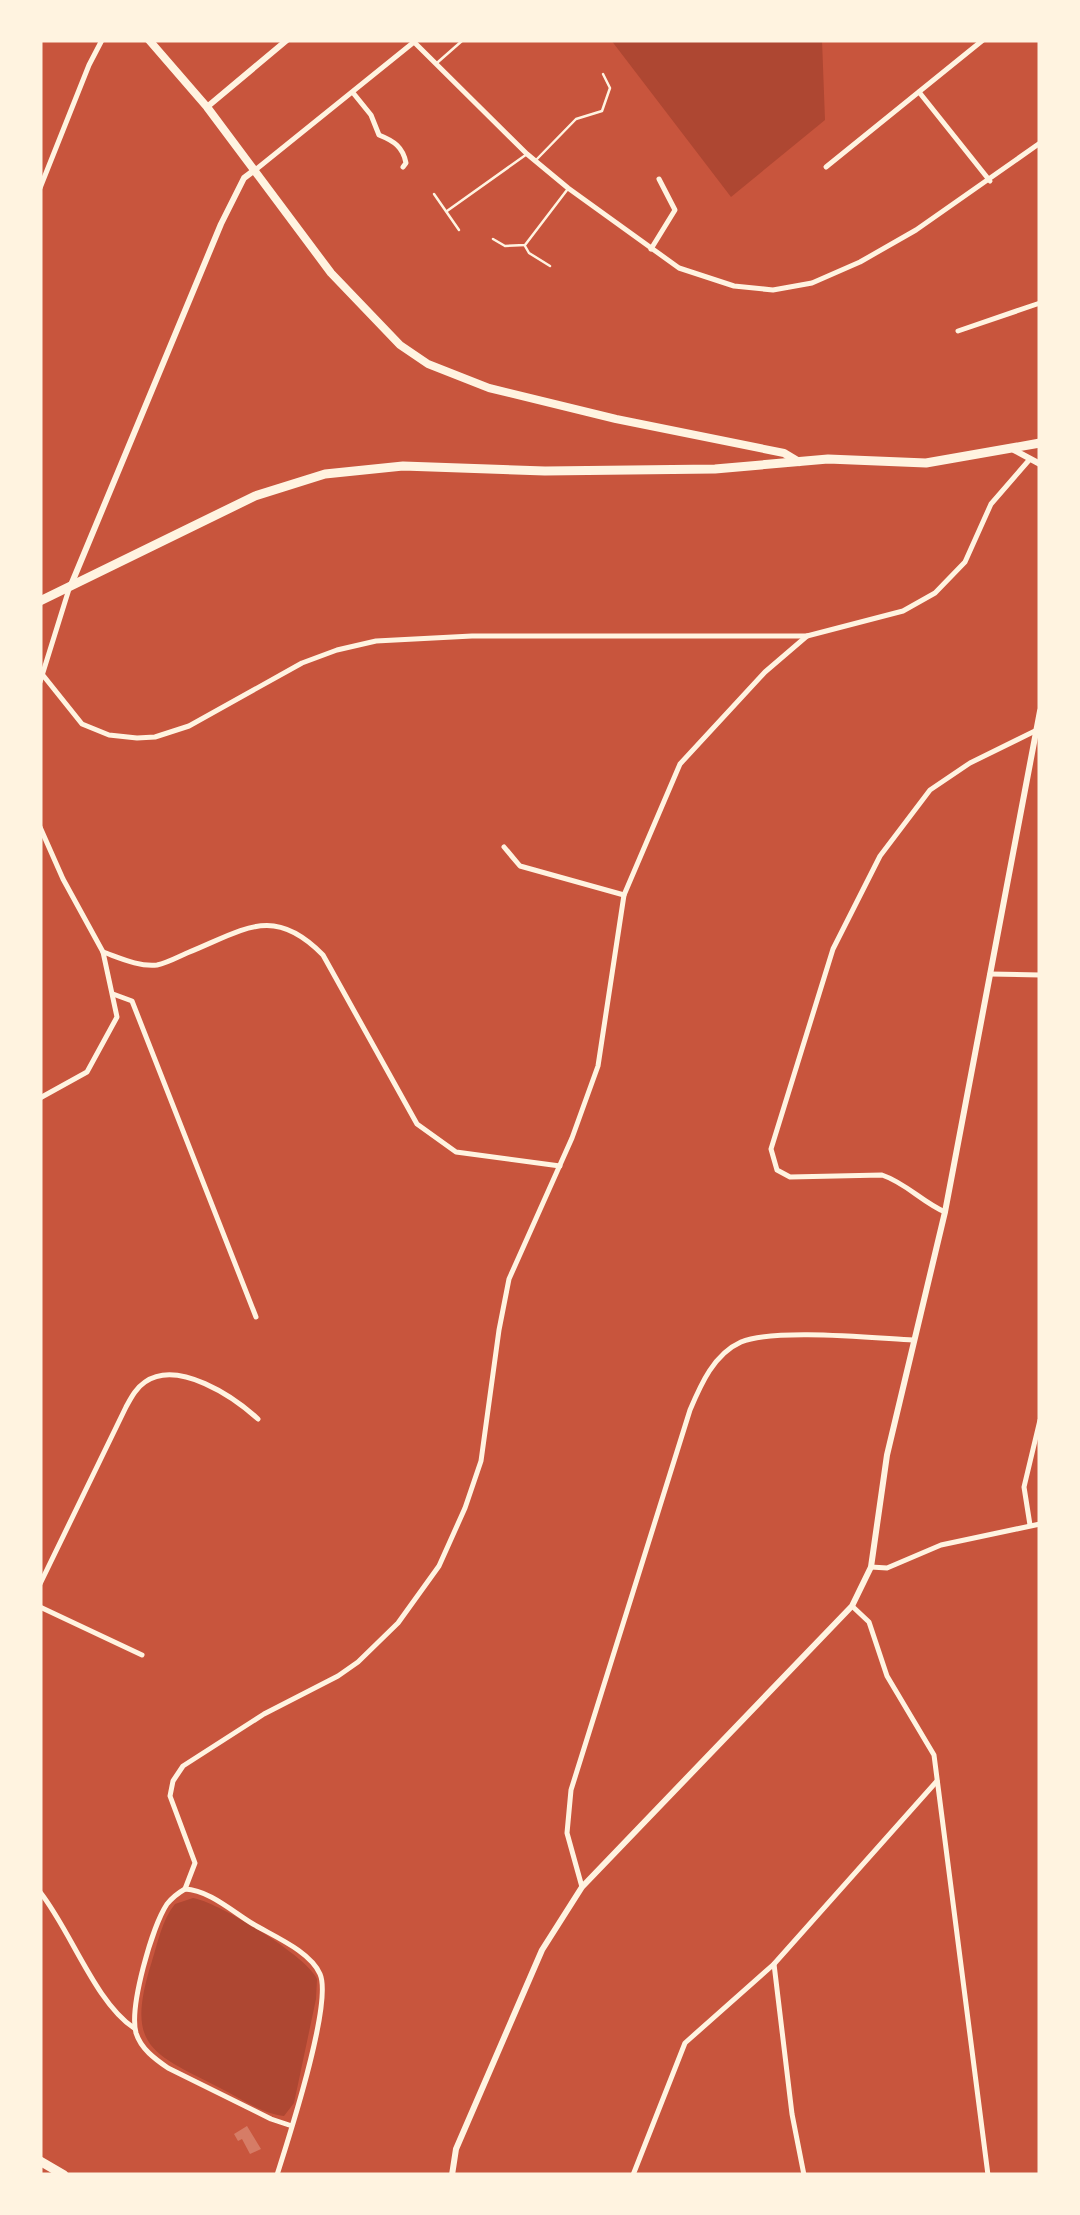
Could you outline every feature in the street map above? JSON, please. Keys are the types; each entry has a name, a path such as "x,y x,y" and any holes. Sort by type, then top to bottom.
{"main road":[{"path":"149,40 207,107 330,273 400,345 428,364 490,388 784,454 800,462"},
{"path":"40,600 256,496 325,474 403,466 545,471 696,470 858,459 926,462 1040,443"},
{"path":"40,2160 64,2175"}],"street":[{"path":"40,188 102,40"},
{"path":"207,107 286,40"},
{"path":"826,167 983,40"},
{"path":"1030,459 991,504 965,562 935,593 903,611 807,636 472,636 376,641 321,656 263,683 189,726 137,738 109,735 82,724 41,678 70,586 221,224 244,178 414,42 527,154 568,188 679,268 734,286 773,290 812,284 860,262 990,182 1040,143"},
{"path":"919,92 990,182"},
{"path":"354,93 372,115 379,136 399,146 405,154 403,167"},
{"path":"652,250 675,210 659,179"},
{"path":"958,331 1040,302"},
{"path":"1014,450 1040,464"},
{"path":"135,2029 141,1975 164,1908 185,1889 195,1863 170,1796 176,1774 213,1744 358,1662 398,1623 439,1566 481,1461 498,1330 509,1280 560,1166 598,1066 624,894 680,764 765,672 807,636"},
{"path":"452,2175 456,2149 542,1950 582,1887 852,1606 871,1567 886,1455 945,1212 1040,711"},
{"path":"945,1212 882,1176 790,1176 777,1170 770,1149 833,949 880,856 930,790 970,763 1037,730"},
{"path":"40,827 103,952 117,1017 87,1072 40,1098"},
{"path":"504,847 520,866 624,894"},
{"path":"103,952 134,963 158,965 258,924 287,927 305,936 323,955 417,1124 456,1152 560,1166"},
{"path":"990,974 1040,975"},
{"path":"113,994 132,1001 256,1317"},
{"path":"582,1887 567,1833 571,1790 690,1410 706,1372 740,1342 789,1335 916,1340"},
{"path":"40,1584 126,1407 141,1384 157,1376 176,1375 232,1395 258,1419"},
{"path":"1030,1524 1024,1488 1040,1420"},
{"path":"871,1567 886,1568 940,1545 1040,1524"},
{"path":"852,1606 868,1622 887,1676 934,1755 988,2175"},
{"path":"40,1608 142,1656"},
{"path":"633,2175 686,2043 774,1964 936,1781"},
{"path":"185,1889 198,1891 249,1921 310,1961 320,1974 321,2006 277,2175"},
{"path":"40,1892 109,2003 135,2029 144,2048 168,2068 292,2126"},
{"path":"774,1964 792,2114 804,2175"}],"lane":[{"path":"437,63 464,40"},
{"path":"535,161 576,119 602,111 610,88 603,74"},
{"path":"447,211 527,154"},
{"path":"493,239 505,246 524,245 568,188"},
{"path":"434,194 459,230"},
{"path":"524,245 529,253 550,266"}],"shaded area":[{"path":"611,40 822,40 825,120 731,197"},
{"path":"193,1898 261,1931 297,1957 317,1979 294,2103 284,2116 260,2109 176,2065 150,2043 143,2029 144,1990 164,1924 175,1904"}],"building":[{"path":"247,2126 261,2149 250,2154 242,2139 238,2141 234,2134"}]}
